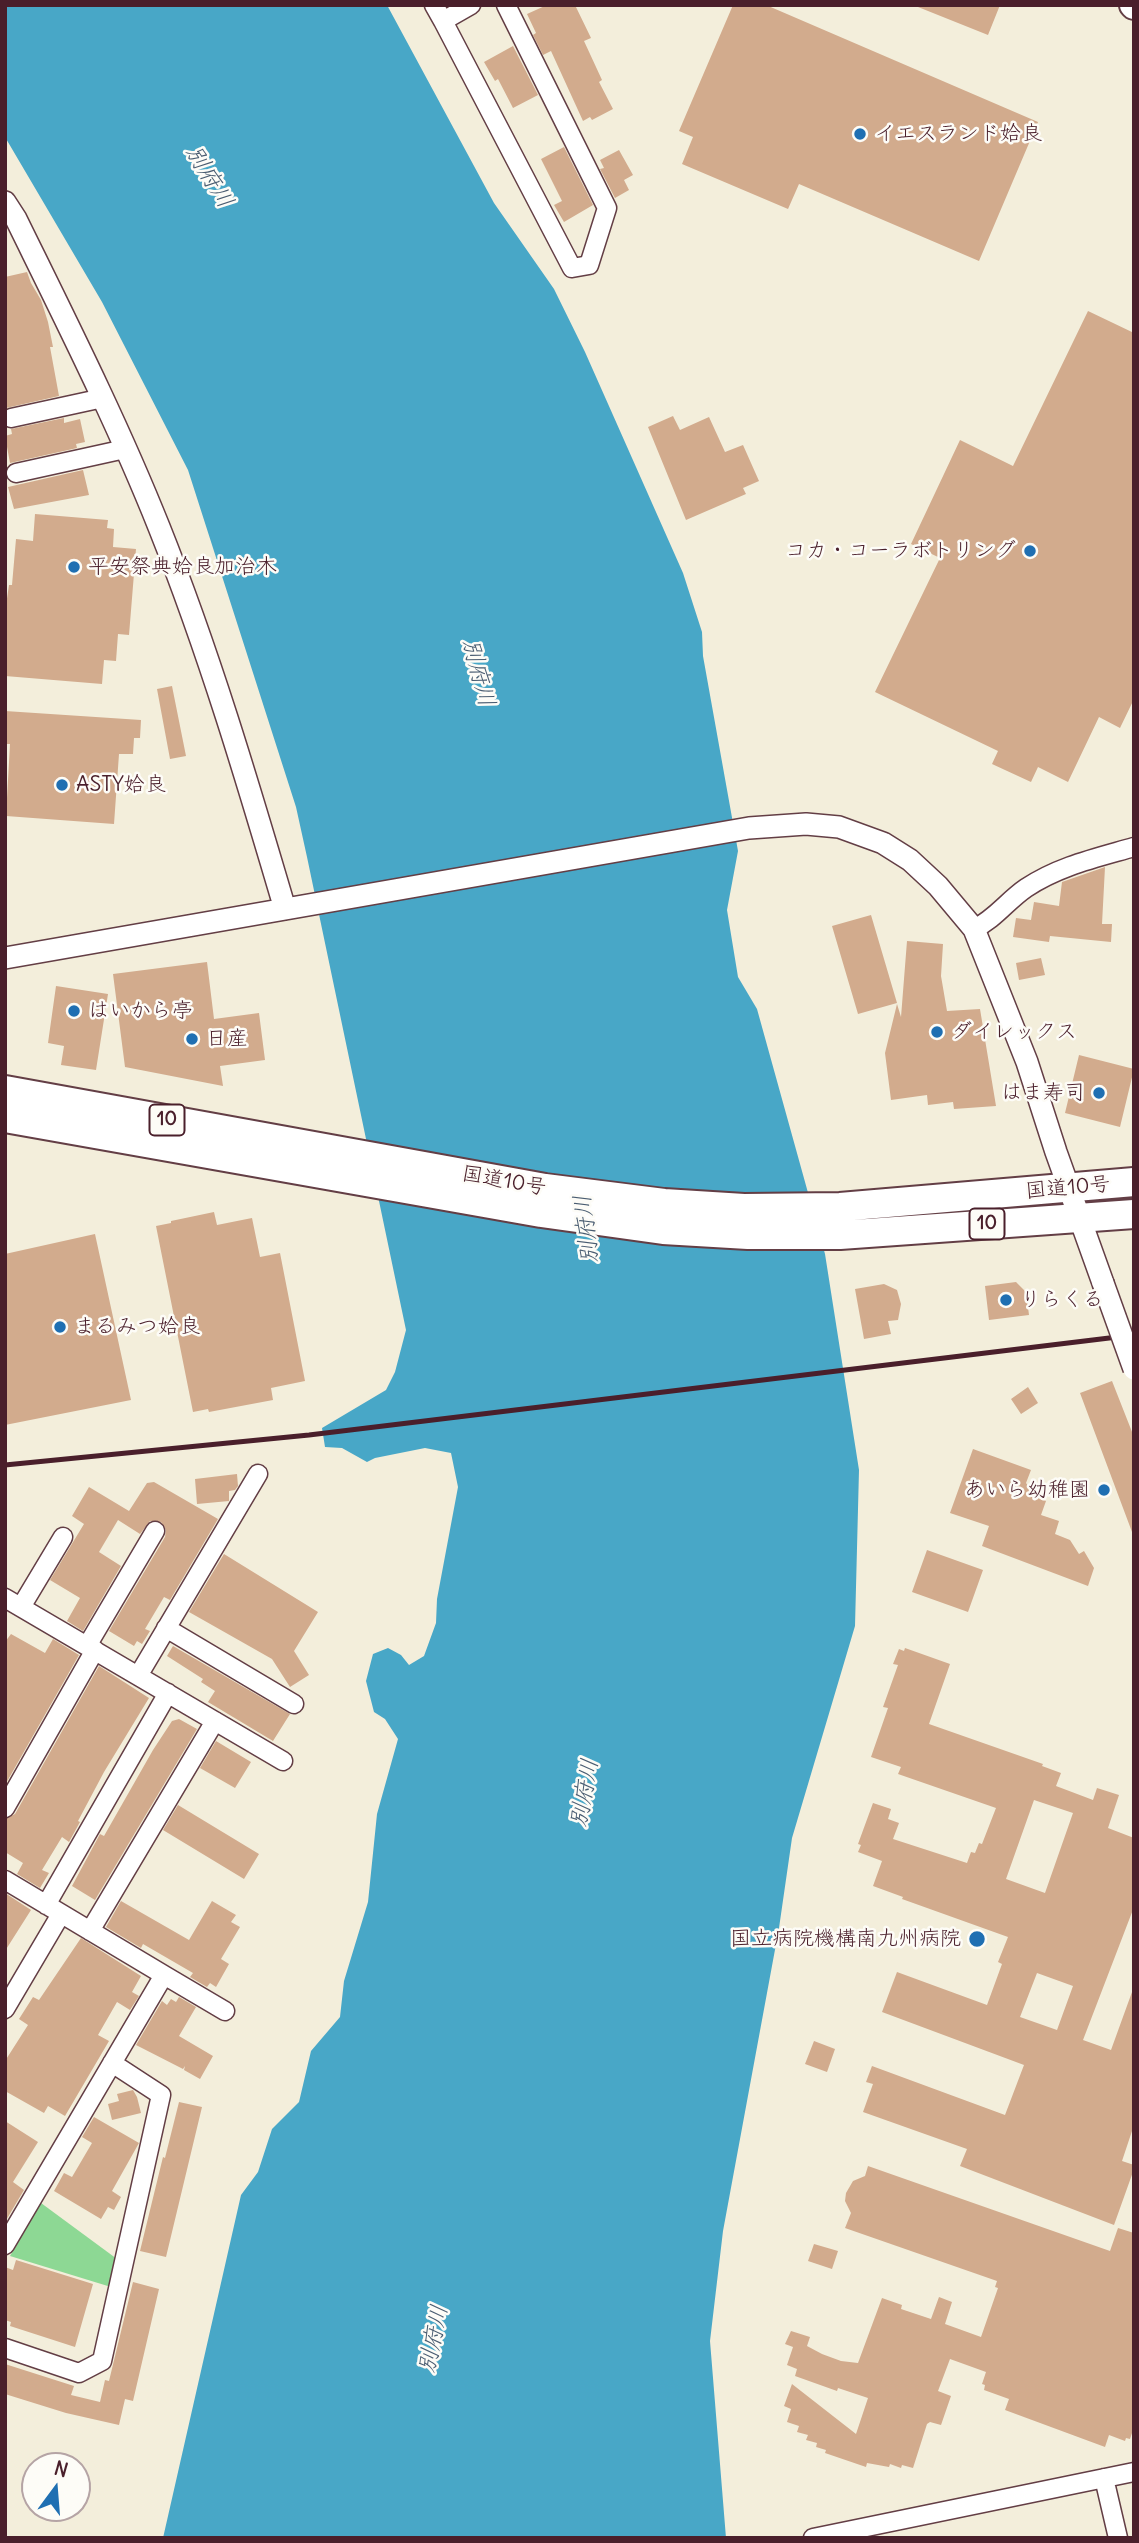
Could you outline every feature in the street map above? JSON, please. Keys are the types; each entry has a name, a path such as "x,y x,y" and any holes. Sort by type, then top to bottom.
{"highway":[{"name":"国道10号","path":"5,1090 541,1213 663,1230 748,1235 840,1235 1134,1214"},
{"name":"国道10号","path":"5,1118 329,1163 664,1203 744,1208 839,1207 1134,1182"}],"street":[{"path":"471,5 438,13 572,268 589,265 607,208 506,5"},
{"path":"9,214 103,398 159,526 223,699 285,909"},
{"path":"11,418 103,398"},
{"path":"16,473 125,449"},
{"path":"5,958 749,828 806,824 839,827 883,843 910,860 938,886 974,929 1027,1062 1134,1369"},
{"path":"974,929 988,922 1025,889 1066,867 1134,847"},
{"path":"138,1676 258,1474"},
{"path":"5,1808 155,1531"},
{"path":"63,1537 13,1602 283,1761"},
{"path":"166,1628 294,1704"},
{"path":"5,2009 168,1693"},
{"path":"90,1931 215,1721"},
{"path":"5,1880 225,2011"},
{"path":"5,2245 164,1975"},
{"path":"5,2348 79,2373 102,2361 162,2095 112,2063"},
{"path":"813,2538 1134,2472"},
{"path":"1104,2479 1118,2538"}],"green space":[{"path":"41,2203 117,2259 111,2287 10,2256"}],"water":[{"name":"別府川","path":"5,5 387,5 494,203 554,289 585,352 683,573 702,632 703,656 738,851 727,910 738,977 757,1009 825,1254 859,1470 855,1626 792,1838 779,1928 723,2231 710,2341 726,2538 163,2538 241,2195 258,2172 272,2129 299,2102 311,2051 340,2017 344,1981 368,1902 377,1814 398,1739 385,1719 374,1712 366,1681 373,1654 388,1648 401,1655 409,1665 424,1656 436,1623 437,1599 458,1487 451,1453 425,1448 367,1462 342,1448 325,1447 322,1428 386,1390 395,1372 406,1330 296,807 188,470 102,302 5,137"}],"building":[{"path":"547,5 575,5 591,38 584,41 602,80 599,82 613,109 592,120 590,117 583,121 551,51 543,55 533,35 536,33 527,14"},
{"name":"イエスランド姶良","path":"733,5 766,5 1038,122 979,261 799,184 788,209 682,164 693,137 679,131"},
{"path":"913,5 1000,5 988,35"},
{"path":"513,46 538,95 513,108 498,79 495,81 484,62"},
{"path":"564,147 593,205 564,222 554,205 562,201 541,159"},
{"path":"619,150 633,175 624,180 629,190 615,198 600,169 604,168 600,160"},
{"path":"27,272 48,322 59,396 6,408 5,277"},
{"name":"コカ・コーラボトリング","path":"1088,311 1134,333 1134,699 1120,728 1099,717 1068,782 1038,767 1031,782 992,764 998,751 875,692 940,558 911,544 960,440 1013,466"},
{"path":"673,416 680,430 709,417 725,452 743,445 759,481 743,488 746,494 686,520 648,427"},
{"path":"64,418 64,423 80,419 85,442 76,444 77,448 10,463 5,436 12,434 11,429"},
{"path":"83,470 89,495 14,509 8,487"},
{"path":"35,514 108,520 107,528 114,529 113,547 136,549 129,635 118,634 116,661 104,660 102,684 5,676 5,612 9,585 12,585 16,539 33,541"},
{"path":"172,686 186,756 170,759 157,689"},
{"name":"ASTY姶良","path":"5,711 141,720 140,738 134,738 133,754 119,754 114,824 6,816 10,744 5,744"},
{"path":"1105,867 1102,924 1112,924 1111,942 1050,936 1049,942 1013,937 1016,918 1031,920 1034,902 1059,906 1062,882"},
{"path":"871,915 897,1003 858,1014 832,926"},
{"name":"ダイレックス","path":"907,941 943,944 941,976 947,1011 980,1009 996,1106 954,1109 953,1102 928,1105 927,1095 891,1100 885,1053 897,1004 901,1017"},
{"path":"1041,958 1045,975 1019,980 1016,963"},
{"name":"日産","path":"207,962 214,1019 259,1013 265,1060 220,1066 223,1086 125,1067 113,974"},
{"name":"はいから亭","path":"56,986 108,994 96,1070 61,1065 64,1046 48,1043"},
{"name":"はま寿司","path":"1079,1055 1134,1069 1120,1127 1065,1113"},
{"path":"214,1212 217,1225 252,1218 260,1257 280,1253 305,1381 271,1388 273,1400 209,1412 208,1409 193,1412 156,1226"},
{"name":"まるみつ姶良","path":"95,1234 131,1400 5,1425 5,1254"},
{"name":"りらくる","path":"1016,1282 1026,1292 1029,1315 989,1320 985,1286"},
{"path":"884,1284 897,1290 901,1304 898,1320 888,1321 891,1334 864,1339 855,1289"},
{"path":"1112,1381 1134,1437 1132,1532 1080,1393"},
{"path":"1028,1387 1038,1403 1021,1414 1011,1399"},
{"path":"973,1449 1031,1470 1026,1483 1036,1497 1046,1501 1041,1515 1059,1521 1055,1534 1070,1540 1079,1554 1084,1551 1094,1568 1088,1586 982,1546 989,1526 950,1513"},
{"path":"237,1474 238,1486 229,1491 229,1501 197,1504 195,1479"},
{"path":"154,1482 218,1519 170,1600 164,1597 145,1629 150,1631 142,1644 137,1641 134,1646 109,1631 165,1537 166,1530 161,1522 150,1521 140,1534 118,1520 99,1552 121,1566 83,1631 67,1621 80,1598 50,1580 84,1524 72,1516 89,1487 129,1511 147,1483"},
{"path":"927,1550 983,1570 968,1612 912,1592"},
{"path":"224,1554 318,1612 294,1651 309,1675 290,1687 272,1659 189,1612"},
{"path":"11,1634 45,1653 53,1639 79,1655 5,1785 5,1642"},
{"path":"173,1646 290,1714 273,1741 208,1702 215,1691 201,1682 203,1679 167,1656"},
{"path":"905,1648 950,1664 929,1724 1043,1764 1042,1766 1061,1773 1056,1786 1093,1800 1097,1788 1119,1795 1108,1828 1134,1838 1134,1907 1083,2040 1111,2050 1134,1992 1134,2125 1122,2161 1134,2165 1134,2169 1114,2225 960,2166 967,2149 863,2112 873,2084 866,2082 872,2066 1005,2115 1024,2065 882,2012 897,1972 987,2005 1002,1964 998,1962 1008,1937 873,1886 882,1861 858,1852 861,1845 858,1844 873,1803 891,1809 888,1819 899,1823 893,1839 967,1863 971,1852 975,1853 979,1843 982,1844 996,1808 898,1774 901,1767 871,1757 888,1708 883,1707 898,1665 893,1664 899,1649 904,1651","holes":["1034,1800 1073,1813 1045,1893 1006,1879","1037,1973 1073,1986 1057,2030 1020,2017"]},
{"path":"99,1666 149,1698 104,1772 69,1842 62,1837 42,1870 49,1873 40,1888 17,1874 23,1863 5,1852 5,1819 15,1814"},
{"path":"179,1719 197,1729 95,1900 72,1886 100,1834 104,1836 153,1750 172,1721"},
{"path":"216,1741 251,1762 235,1788 200,1768"},
{"path":"178,1805 259,1854 244,1879 163,1830"},
{"path":"5,1893 31,1910 5,1951"},
{"path":"121,1901 189,1940 212,1901 236,1915 231,1922 240,1927 221,1959 229,1964 216,1987 210,1983 207,1987 190,1977 193,1973 143,1944 141,1948 106,1927"},
{"path":"81,1938 141,1976 132,1992 139,1996 130,2010 117,2002 98,2035 109,2041 65,2116 48,2106 44,2113 5,2091 5,2061 28,2025 19,2019 33,1997 39,2000"},
{"path":"179,1997 196,2007 179,2036 213,2056 200,2079 184,2070 185,2066 183,2069 136,2045 162,2001 167,2005 171,1999 176,2002"},
{"path":"814,2041 835,2049 827,2072 805,2064"},
{"path":"133,2090 141,2113 112,2120 108,2104 119,2101 117,2094"},
{"path":"179,2102 202,2107 166,2257 140,2251"},
{"path":"94,2117 139,2143 112,2191 121,2197 114,2210 108,2207 101,2219 54,2191 64,2173 72,2177 92,2143 82,2137"},
{"path":"5,2121 38,2142 13,2182 24,2190 5,2222"},
{"path":"868,2166 1110,2251 1118,2228 1134,2233 1134,2427 1130,2439 1126,2438 1125,2441 1109,2435 1105,2447 1005,2410 1009,2399 984,2390 985,2385 982,2384 986,2372 950,2359 938,2391 951,2396 941,2425 930,2422 927,2424 913,2468 867,2463 866,2467 825,2453 826,2450 816,2447 817,2443 806,2440 808,2435 797,2432 799,2426 787,2422 791,2409 784,2406 792,2384 856,2434 868,2398 838,2388 837,2391 795,2376 797,2369 787,2365 793,2347 785,2344 791,2331 810,2337 807,2346 822,2354 841,2361 858,2363 882,2298 902,2305 901,2309 931,2319 939,2297 952,2302 945,2324 981,2337 998,2288 995,2287 997,2281 845,2228 851,2213 845,2201 846,2193 853,2181 865,2176"},
{"path":"814,2244 838,2251 832,2269 808,2261"},
{"path":"16,2260 93,2284 75,2347 10,2326 11,2322 5,2320 5,2267 13,2270"},
{"path":"133,2282 159,2289 133,2401 125,2399 119,2425 66,2413 5,2394 5,2364 74,2386 71,2395 100,2402 105,2380 109,2381"}],"railway":[{"path":"5,1465 309,1435 1134,1335"}],"place":[{"name":"イエスランド姶良","path":"860,134"},
{"name":"コカ・コーラボトリング","path":"1030,551"},
{"name":"平安祭典姶良加治木","path":"74,567"},
{"name":"ASTY姶良","path":"62,785"},
{"name":"はいから亭","path":"74,1011"},
{"name":"ダイレックス","path":"937,1032"},
{"name":"日産","path":"192,1039"},
{"name":"はま寿司","path":"1099,1093"},
{"name":"りらくる","path":"1006,1300"},
{"name":"まるみつ姶良","path":"60,1327"},
{"name":"あいら幼稚園","path":"1104,1490"},
{"name":"国立病院機構南九州病院","path":"977,1939"}]}
